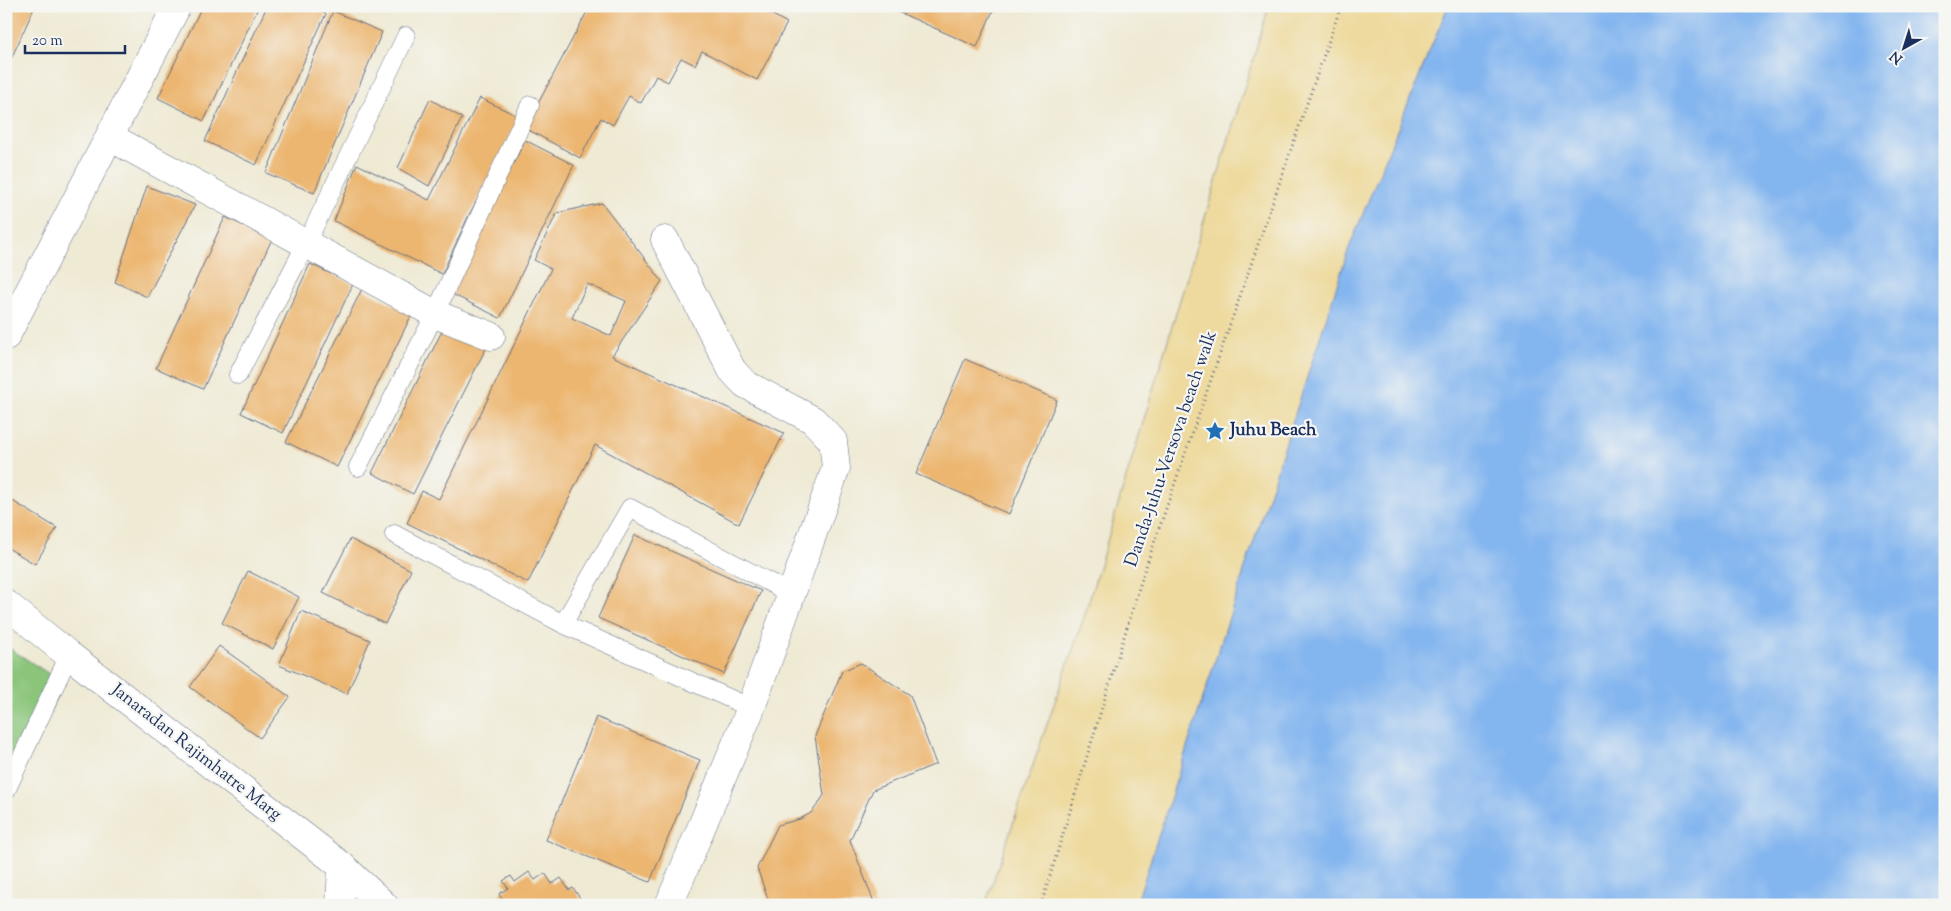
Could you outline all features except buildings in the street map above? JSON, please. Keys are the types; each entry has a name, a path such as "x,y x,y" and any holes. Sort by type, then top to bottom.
{"street":[{"path":"6,336 177,6"},
{"path":"110,137 435,314 491,336"},
{"path":"665,240 732,370 745,384 813,420 833,441 836,468 751,708 669,905"},
{"name":"Janaradan Rajimhatre Marg","path":"6,604 342,866 384,905"},
{"path":"340,905 342,866"}],"lane":[{"path":"238,375 306,244 406,36"},
{"path":"358,467 435,314 530,105"},
{"path":"563,624 630,508 791,594"},
{"path":"394,534 563,624 751,708"},
{"path":"6,791 69,655"}],"path":[{"name":"Danda-Juhu-Versova beach walk","path":"1041,905 1145,569 1341,6"}],"green space":[{"path":"6,646 63,683 6,803"}],"sand":[{"name":"Juhu Beach","path":"1269,6 1448,6 1349,248 1136,905 985,905 1085,614"}],"water":[{"path":"1448,6 1945,6 1945,905 1136,905 1349,248"}],"place":[{"name":"Juhu Beach","path":"1215,431"}]}
